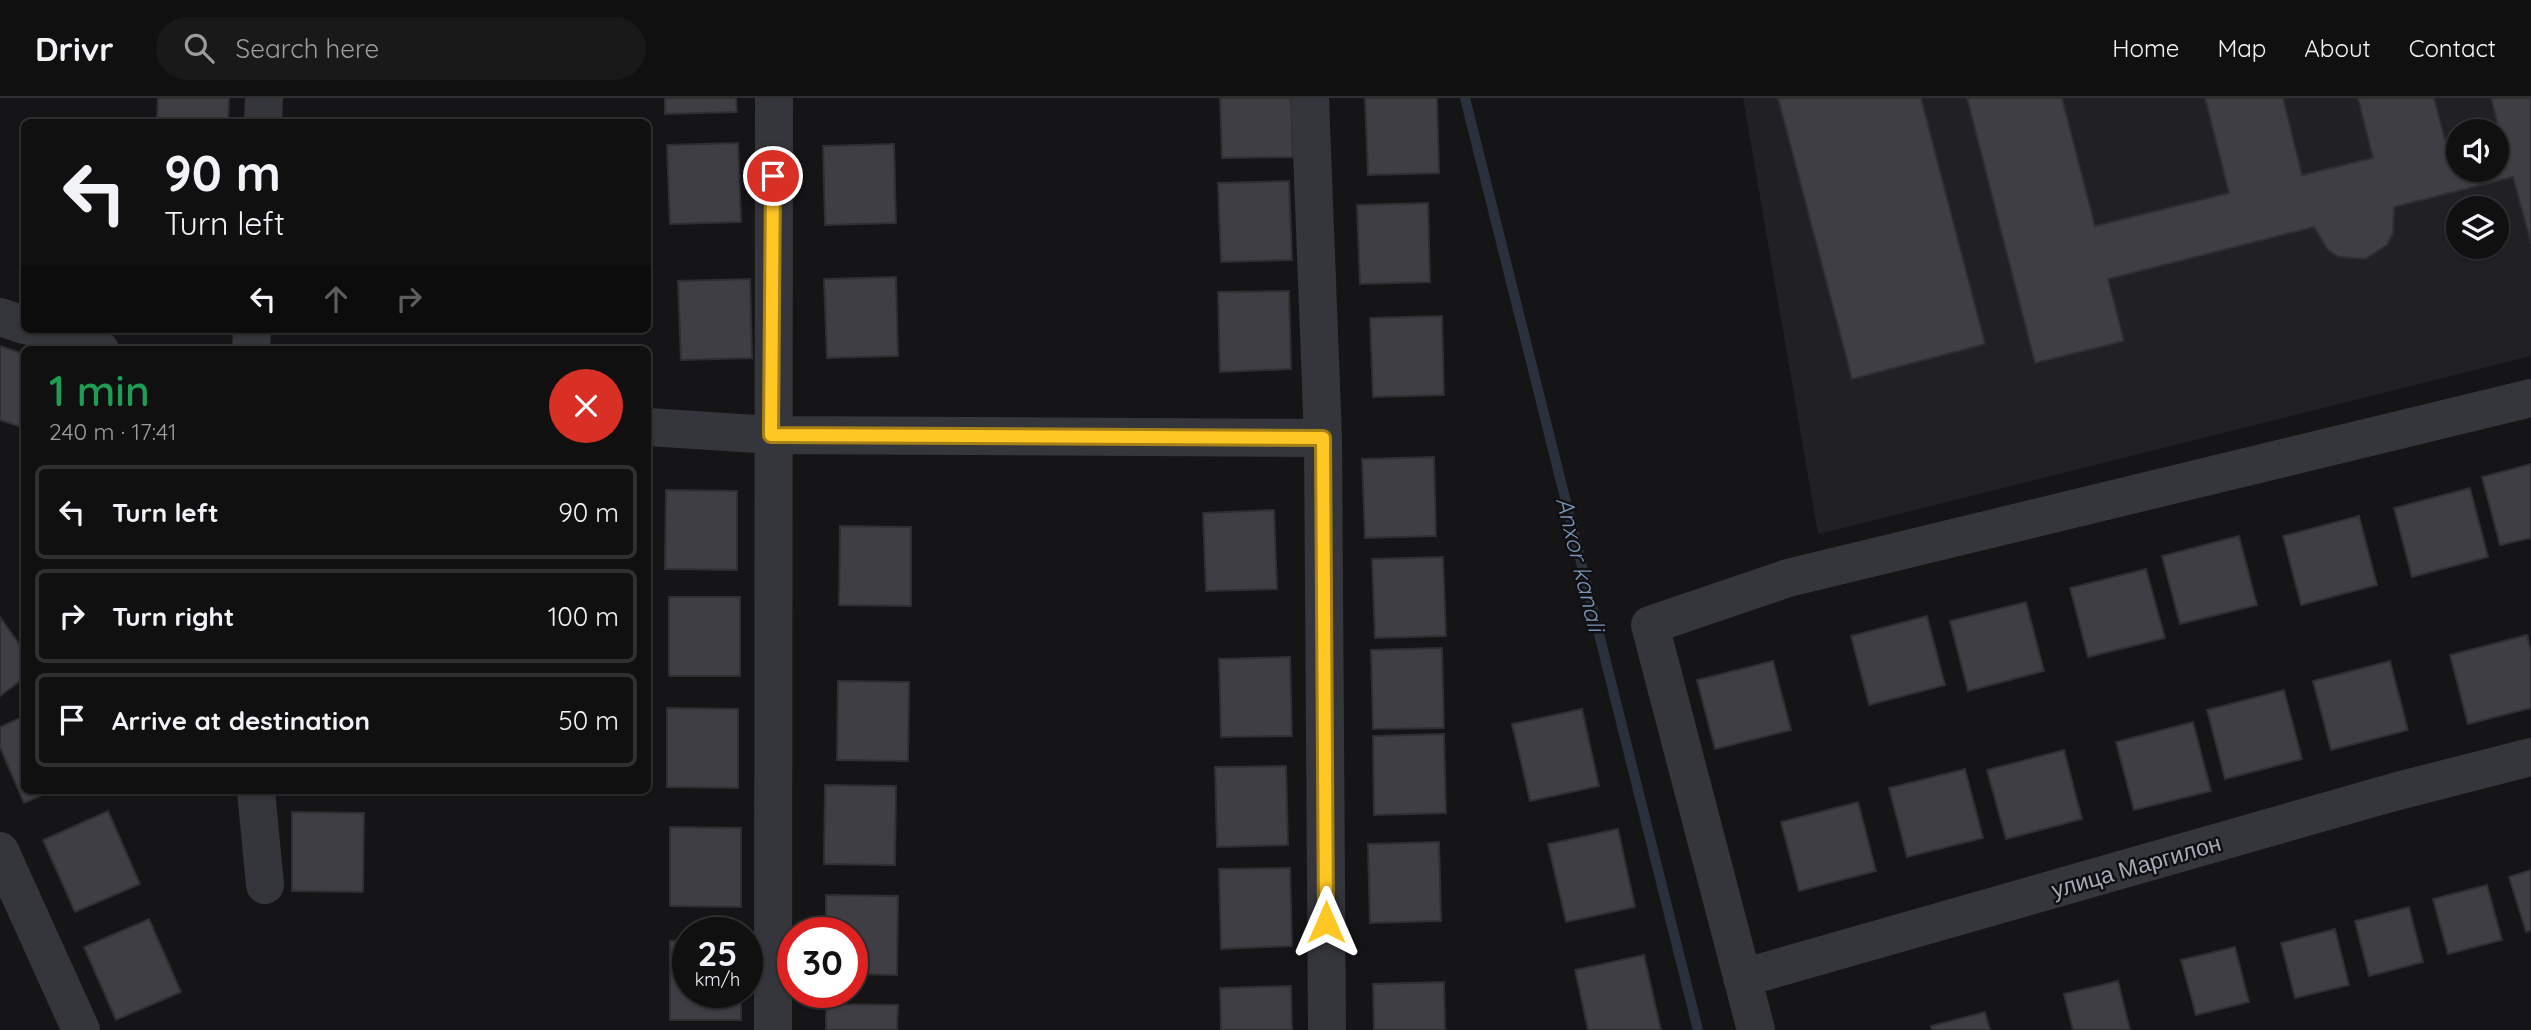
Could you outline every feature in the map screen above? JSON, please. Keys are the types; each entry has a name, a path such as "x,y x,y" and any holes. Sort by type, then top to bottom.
{"street":[{"path":"263,119 264,98"},
{"path":"773,1030 771,435 774,98"},
{"path":"1310,98 1323,438 1327,1030"},
{"path":"0,317 21,324"},
{"path":"48,333 88,346"},
{"path":"1756,1030 1650,625 1788,578 2531,398"},
{"path":"651,427 771,435 1323,438"},
{"name":"улица Маргилон","path":"1742,978 2394,792 2531,757"},
{"path":"256,794 265,885"},
{"path":"0,851 81,1030"}],"shaded area":[{"path":"1743,98 2531,98 2531,356 1818,534"}],"building":[{"path":"158,98 229,98 228,119 157,119"},
{"path":"665,98 736,98 737,112 665,114"},
{"path":"1220,98 1291,98 1293,157 1222,158"},
{"path":"1365,98 1437,98 1439,173 1368,175"},
{"path":"1778,98 1921,98 1985,344 1852,379"},
{"path":"1967,98 2062,98 2095,226 2229,193 2205,98 2283,98 2302,175 2373,158 2358,98 2434,98 2446,140 2446,182 2493,182 2394,207 2393,233 2387,245 2365,259 2339,257 2328,250 2314,227 2108,279 2124,341 2035,363"},
{"path":"2491,98 2531,98 2531,243 2513,177 2509,178 2509,119 2496,119"},
{"path":"738,143 741,222 670,224 667,145"},
{"path":"894,144 896,223 825,225 823,146"},
{"path":"1289,181 1292,260 1221,262 1218,183"},
{"path":"1428,203 1430,282 1360,284 1357,205"},
{"path":"896,277 898,356 827,358 824,279"},
{"path":"750,279 752,358 681,360 678,281"},
{"path":"1289,291 1291,369 1220,372 1218,292"},
{"path":"1442,316 1444,395 1373,397 1370,318"},
{"path":"0,346 21,353 21,427 0,420"},
{"path":"1434,457 1436,536 1365,538 1362,459"},
{"path":"2531,464 2531,538 2500,545 2482,477"},
{"path":"2470,488 2488,557 2412,577 2394,508"},
{"path":"666,490 737,491 737,570 665,569"},
{"path":"1274,510 1277,589 1206,591 1203,513"},
{"path":"2359,516 2377,585 2301,605 2283,536"},
{"path":"840,526 911,527 911,606 839,605"},
{"path":"2239,536 2257,605 2180,624 2162,556"},
{"path":"1443,557 1446,636 1375,638 1372,559"},
{"path":"2146,569 2165,638 2088,657 2070,588"},
{"path":"669,597 740,597 740,676 669,676"},
{"path":"2026,602 2044,671 1968,691 1950,621"},
{"path":"1927,616 1945,685 1869,705 1851,636"},
{"path":"0,617 21,647 21,680 0,696"},
{"path":"2527,635 2531,652 2531,708 2468,724 2450,655"},
{"path":"1442,648 1444,728 1373,729 1371,650"},
{"path":"1290,657 1292,736 1221,737 1219,659"},
{"path":"1773,661 1791,730 1715,749 1697,680"},
{"path":"2390,661 2408,730 2331,750 2313,681"},
{"path":"838,681 909,682 908,761 837,760"},
{"path":"2284,690 2302,759 2225,779 2207,710"},
{"path":"667,708 738,709 738,788 667,787"},
{"path":"1582,709 1599,786 1530,801 1512,724"},
{"path":"21,717 21,794 44,794 24,803 0,747 0,727"},
{"path":"2193,722 2211,791 2134,810 2116,742"},
{"path":"1444,734 1446,813 1374,815 1373,736"},
{"path":"2064,750 2082,819 2006,839 1987,770"},
{"path":"1286,766 1288,845 1217,847 1215,767"},
{"path":"1965,769 1983,838 1907,857 1889,788"},
{"path":"825,785 896,786 895,865 824,864"},
{"path":"1858,802 1876,871 1799,891 1781,822"},
{"path":"108,811 140,884 75,912 43,840"},
{"path":"292,812 364,813 363,892 292,891"},
{"path":"670,827 741,828 741,907 670,906"},
{"path":"1618,829 1635,907 1566,922 1548,844"},
{"path":"1439,842 1441,921 1370,923 1368,844"},
{"path":"1290,868 1292,946 1221,949 1219,869"},
{"path":"2531,870 2531,930 2526,932 2509,877"},
{"path":"2487,885 2502,940 2448,954 2433,899"},
{"path":"826,895 898,896 897,975 868,974 868,917 826,917"},
{"path":"2409,907 2423,962 2369,976 2355,921"},
{"path":"149,919 181,992 116,1020 84,947"},
{"path":"2335,929 2349,985 2295,998 2281,943"},
{"path":"672,941 672,1008 741,1008 741,1020 670,1020"},
{"path":"2235,947 2249,1002 2196,1015 2181,960"},
{"path":"1644,955 1661,1030 1588,1030 1575,970"},
{"path":"2118,981 2130,1030 2073,1030 2064,994"},
{"path":"1444,982 1445,1030 1374,1030 1373,984"},
{"path":"1291,986 1292,1030 1221,1030 1220,988"},
{"path":"898,1005 897,1030 826,1030 826,1008"},
{"path":"1985,1012 1990,1030 1932,1030 1931,1026"}],"waterway":[{"name":"Anxor kanali","path":"1465,98 1698,1030"}],"route":[{"path":"773,176 771,435 1323,438 1326,922"}]}
